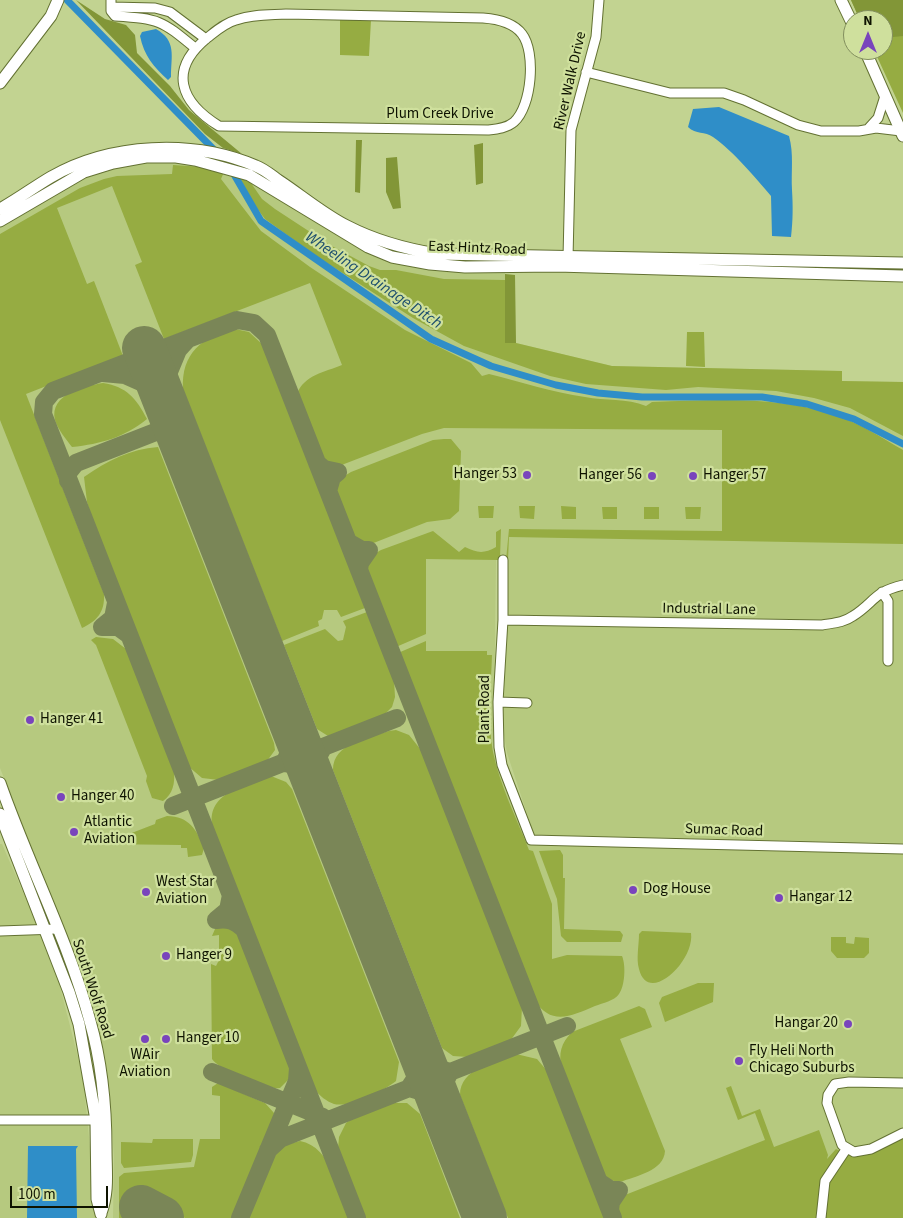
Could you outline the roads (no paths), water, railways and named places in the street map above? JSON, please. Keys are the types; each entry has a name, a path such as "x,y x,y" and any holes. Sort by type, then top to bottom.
{"main road":[{"path":"0,83 51,16 58,0"},
{"path":"869,60 902,134"},
{"name":"East Hintz Road","path":"0,209 51,176 81,163 110,154 142,148 198,155 257,166 347,226 400,247 438,254 903,263"},
{"name":"East Hintz Road","path":"0,221 84,172 113,163 146,157 198,155 249,176 368,247 392,257 430,264 465,267 557,266 903,276"},
{"name":"South Wolf Road","path":"0,783 58,929 91,1023 103,1088 101,1120"},
{"name":"South Wolf Road","path":"0,814 46,930 79,1024 101,1120 108,1196 101,1215"}],"street":[{"name":"River Walk Drive","path":"568,258 572,130 596,37 599,0"},
{"path":"195,48 166,24 152,19 115,16 111,6 156,8 170,12 206,39"},
{"name":"Plum Creek Drive","path":"252,15 496,19 510,24 522,34 529,50 528,97 522,113 513,122 502,128 488,130 219,126 204,117 194,106 183,82 183,69 195,48 235,20 252,15"},
{"path":"586,72 670,93 724,93 744,100 798,125 821,131 876,128 902,134"},
{"path":"868,129 878,118 885,96"},
{"name":"Plant Road","path":"503,560 503,620 497,732 502,765 531,840 544,840"},
{"name":"Industrial Lane","path":"503,620 838,623 852,617 882,592 903,585"},
{"path":"882,592 888,602 888,661"},
{"path":"498,702 527,704"},
{"name":"Sumac Road","path":"544,840 903,850"},
{"path":"0,931 58,929"},
{"path":"903,1083 849,1082 835,1084 828,1095 826,1103 842,1145 854,1152 871,1149 903,1133"},
{"path":"0,1120 101,1120"},
{"path":"821,1218 825,1181 847,1148"}],"water":[{"path":"156,29 163,34 170,44 172,56 171,77 168,80 150,61 140,36 142,32"},
{"path":"719,107 789,136 792,156 793,213 791,237 772,236 771,196 744,165 713,137 688,127 693,109"},
{"path":"28,1146 78,1146 76,1149 77,1218 27,1218"}],"waterway":[{"name":"Wheeling Drainage Ditch","path":"67,0 228,164 261,221 431,339 491,366 556,385 598,393 642,397 762,397 807,404 854,419 903,444"}],"place":[{"name":"Hanger 53","path":"527,475"},
{"name":"Hanger 56","path":"652,476"},
{"name":"Hanger 57","path":"693,476"},
{"name":"Hanger 41","path":"30,720"},
{"name":"Hanger 40","path":"61,797"},
{"name":"Atlantic Aviation","path":"74,832"},
{"name":"Dog House","path":"633,890"},
{"name":"West Star Aviation","path":"146,892"},
{"name":"Hangar 12","path":"779,898"},
{"name":"Hanger 9","path":"166,956"},
{"name":"Hangar 20","path":"848,1024"},
{"name":"WAir Aviation","path":"145,1039"},
{"name":"Hanger 10","path":"166,1039"},
{"name":"Fly Heli North Chicago Suburbs","path":"739,1061"}]}
